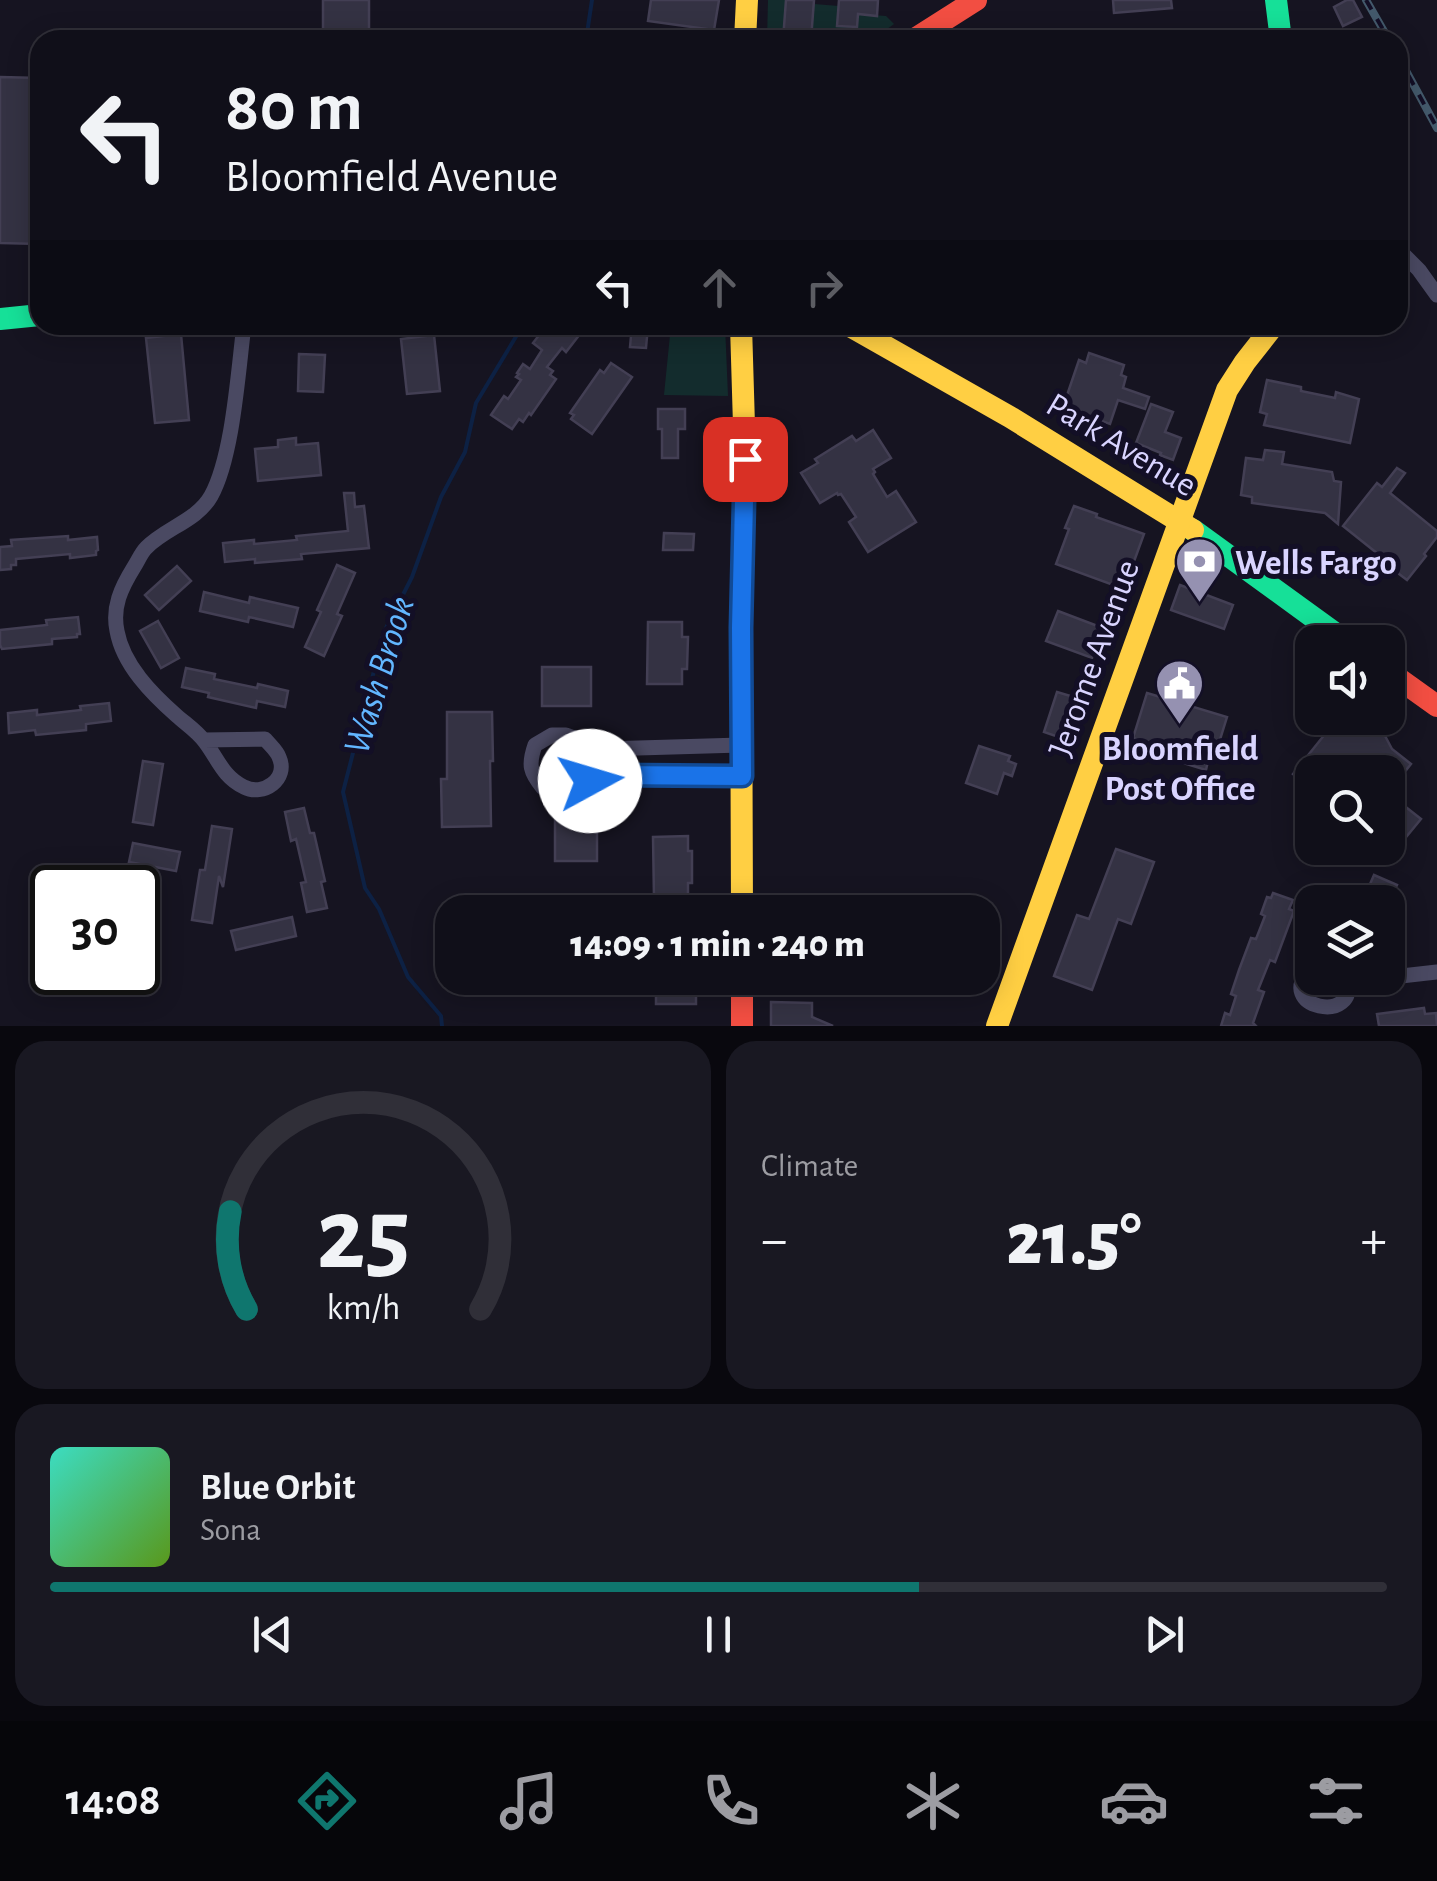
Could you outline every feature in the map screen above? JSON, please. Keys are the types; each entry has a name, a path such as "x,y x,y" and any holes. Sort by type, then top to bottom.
{"main road":[{"path":"746,30 747,0"},
{"path":"929,30 976,0"},
{"path":"1276,0 1280,30"},
{"path":"0,319 30,316"},
{"path":"741,335 745,459 742,895"},
{"name":"Park Avenue","path":"866,335 1180,520 1324,625"},
{"name":"Jerome Avenue","path":"998,1026 1227,390 1266,335"},
{"path":"1405,683 1437,706"},
{"path":"742,995 742,1026"}],"street":[{"path":"1408,259 1437,296"},
{"path":"204,740 265,739 280,759 280,774 264,789 249,790 232,780 204,740 170,710 124,656 114,612 122,586 146,548 210,499 220,475 230,429 243,335"},
{"path":"741,745 604,749 566,735 552,735 535,745 529,762 531,773 543,788 562,788 610,775 742,776"},
{"path":"1405,975 1437,972"},
{"path":"1303,995 1312,1008 1320,1011 1342,1004 1347,995"}],"green space":[{"path":"768,0 786,0 784,30 767,30"},
{"path":"814,4 839,6 838,26 857,27 858,14 886,16 894,24 886,30 812,30"},
{"path":"670,335 725,335 728,396 664,395"}],"building":[{"path":"323,0 369,0 369,30 323,30"},
{"path":"651,0 719,0 714,30 648,21"},
{"path":"786,0 814,0 812,30 784,30"},
{"path":"839,0 878,0 877,16 858,14 857,27 837,26"},
{"path":"1113,0 1171,0 1172,8 1114,13"},
{"path":"1353,0 1362,17 1343,26 1334,7"},
{"path":"0,77 30,78 30,244 0,243"},
{"path":"181,335 189,420 155,423 146,338"},
{"path":"434,335 440,391 407,394 401,339"},
{"path":"539,335 579,335 547,367 556,379 531,415 523,422 519,419 512,429 491,415 521,380 516,377 523,364 530,369 542,350 533,343"},
{"path":"631,335 647,335 646,348 630,347"},
{"path":"1089,353 1124,365 1123,388 1149,397 1145,409 1118,400 1110,424 1063,407 1079,360 1086,363"},
{"path":"299,354 325,355 323,392 298,391"},
{"path":"611,363 632,377 592,434 571,419 574,415 570,413 600,370 604,373"},
{"path":"1267,380 1301,387 1301,391 1335,398 1336,392 1359,399 1350,443 1264,425 1267,414 1260,412"},
{"path":"1151,404 1173,412 1165,432 1181,438 1173,460 1136,443"},
{"path":"658,409 685,409 685,429 678,429 678,458 662,458"},
{"path":"873,430 891,458 873,469 873,474 887,497 896,491 916,522 868,552 849,522 856,517 841,494 820,503 801,473 818,463 815,459 852,436 856,441"},
{"path":"296,438 296,445 318,443 321,475 258,481 255,449 278,447 278,440"},
{"path":"1265,450 1284,452 1282,464 1332,472 1334,481 1341,482 1338,524 1325,513 1252,503 1252,497 1241,495 1246,458 1263,460"},
{"path":"1397,468 1405,473 1390,493 1437,531 1426,556 1407,580 1343,526 1377,483 1382,487"},
{"path":"344,493 354,493 355,507 364,506 369,548 301,554 302,559 225,562 223,543 297,540 296,536 348,531"},
{"path":"1074,506 1144,534 1124,589 1056,564"},
{"path":"664,533 694,534 693,550 663,550"},
{"path":"68,536 68,540 97,537 96,555 16,559 11,569 0,570 0,547 12,546 11,540"},
{"path":"337,565 355,573 324,656 305,647"},
{"path":"177,566 191,581 159,610 145,595"},
{"path":"1180,585 1233,605 1224,629 1171,610"},
{"path":"204,592 249,603 250,597 298,608 293,627 200,611"},
{"path":"1058,611 1103,628 1092,658 1046,641"},
{"path":"78,617 77,637 52,639 52,644 2,649 0,645 0,630"},
{"path":"158,621 179,658 161,668 140,631"},
{"path":"648,622 682,622 682,637 688,637 687,669 682,669 682,684 647,684"},
{"path":"542,667 591,667 591,706 542,706"},
{"path":"186,668 215,674 214,679 288,691 285,707 257,701 256,708 182,687"},
{"path":"1057,692 1084,700 1070,741 1044,732"},
{"name":"Bloomfield Post Office","path":"1147,693 1227,717 1213,762 1208,761 1206,770 1134,748 1133,738"},
{"path":"109,703 111,721 86,724 86,730 36,735 35,730 9,733 8,713 37,710 37,715"},
{"path":"447,712 492,712 491,826 442,827 441,779 447,779"},
{"path":"1324,735 1385,735 1400,755 1308,755"},
{"path":"979,746 1010,756 1008,761 1016,764 1012,776 1004,773 997,794 966,783"},
{"path":"143,761 163,764 153,825 133,822"},
{"path":"1405,806 1421,819 1405,834"},
{"path":"304,808 310,833 314,833 327,908 307,912 301,883 306,882 285,812"},
{"path":"555,820 597,820 597,861 555,861"},
{"path":"212,826 232,829 223,887 219,876 212,923 192,920"},
{"path":"688,836 692,883 688,883 688,895 654,895 653,837"},
{"path":"133,843 180,852 176,871 129,862"},
{"path":"1116,849 1154,862 1131,924 1118,919 1092,990 1054,976 1077,915 1089,919"},
{"path":"1374,875 1397,885 1370,885"},
{"path":"1273,893 1293,900 1289,909 1294,911 1275,962 1270,960 1258,990 1264,992 1253,1023 1256,1026 1221,1026 1225,1013 1230,1015 1236,996 1231,994 1239,970 1251,938 1256,939 1265,916 1261,914 1267,897 1271,898"},
{"path":"292,917 296,936 236,950 231,931"},
{"path":"656,995 696,995 696,1004 656,1004"},
{"path":"771,1002 812,1003 812,1017 833,1026 771,1026"},
{"path":"1424,1008 1425,1014 1436,1013 1437,1026 1379,1026 1377,1014"}],"waterway":[{"name":"Wash Brook","path":"588,30 592,0"},
{"name":"Wash Brook","path":"442,1026 441,1016 408,977 379,909 365,888 343,792 384,632 412,577 441,497 465,452 476,403 517,335"}],"railway":[{"path":"1366,0 1383,30"},
{"path":"1408,74 1437,128"}],"traffic: fast":[{"path":"1276,0 1280,30"},
{"path":"0,319 30,316"},
{"path":"1193,530 1324,625"}],"traffic: slow":[{"path":"746,30 747,0"},
{"path":"741,335 745,459 742,895"},
{"path":"866,335 1010,417 1193,530"},
{"path":"997,1026 1227,390 1266,335"}],"traffic: jam":[{"path":"929,30 976,0"},
{"path":"1405,683 1437,706"},
{"path":"742,995 742,1026"}],"place":[{"name":"Wells Fargo","path":"1200,604"},
{"name":"Bloomfield Post Office","path":"1180,726"}],"route":[{"path":"590,781 610,775 742,776 745,459"}]}
